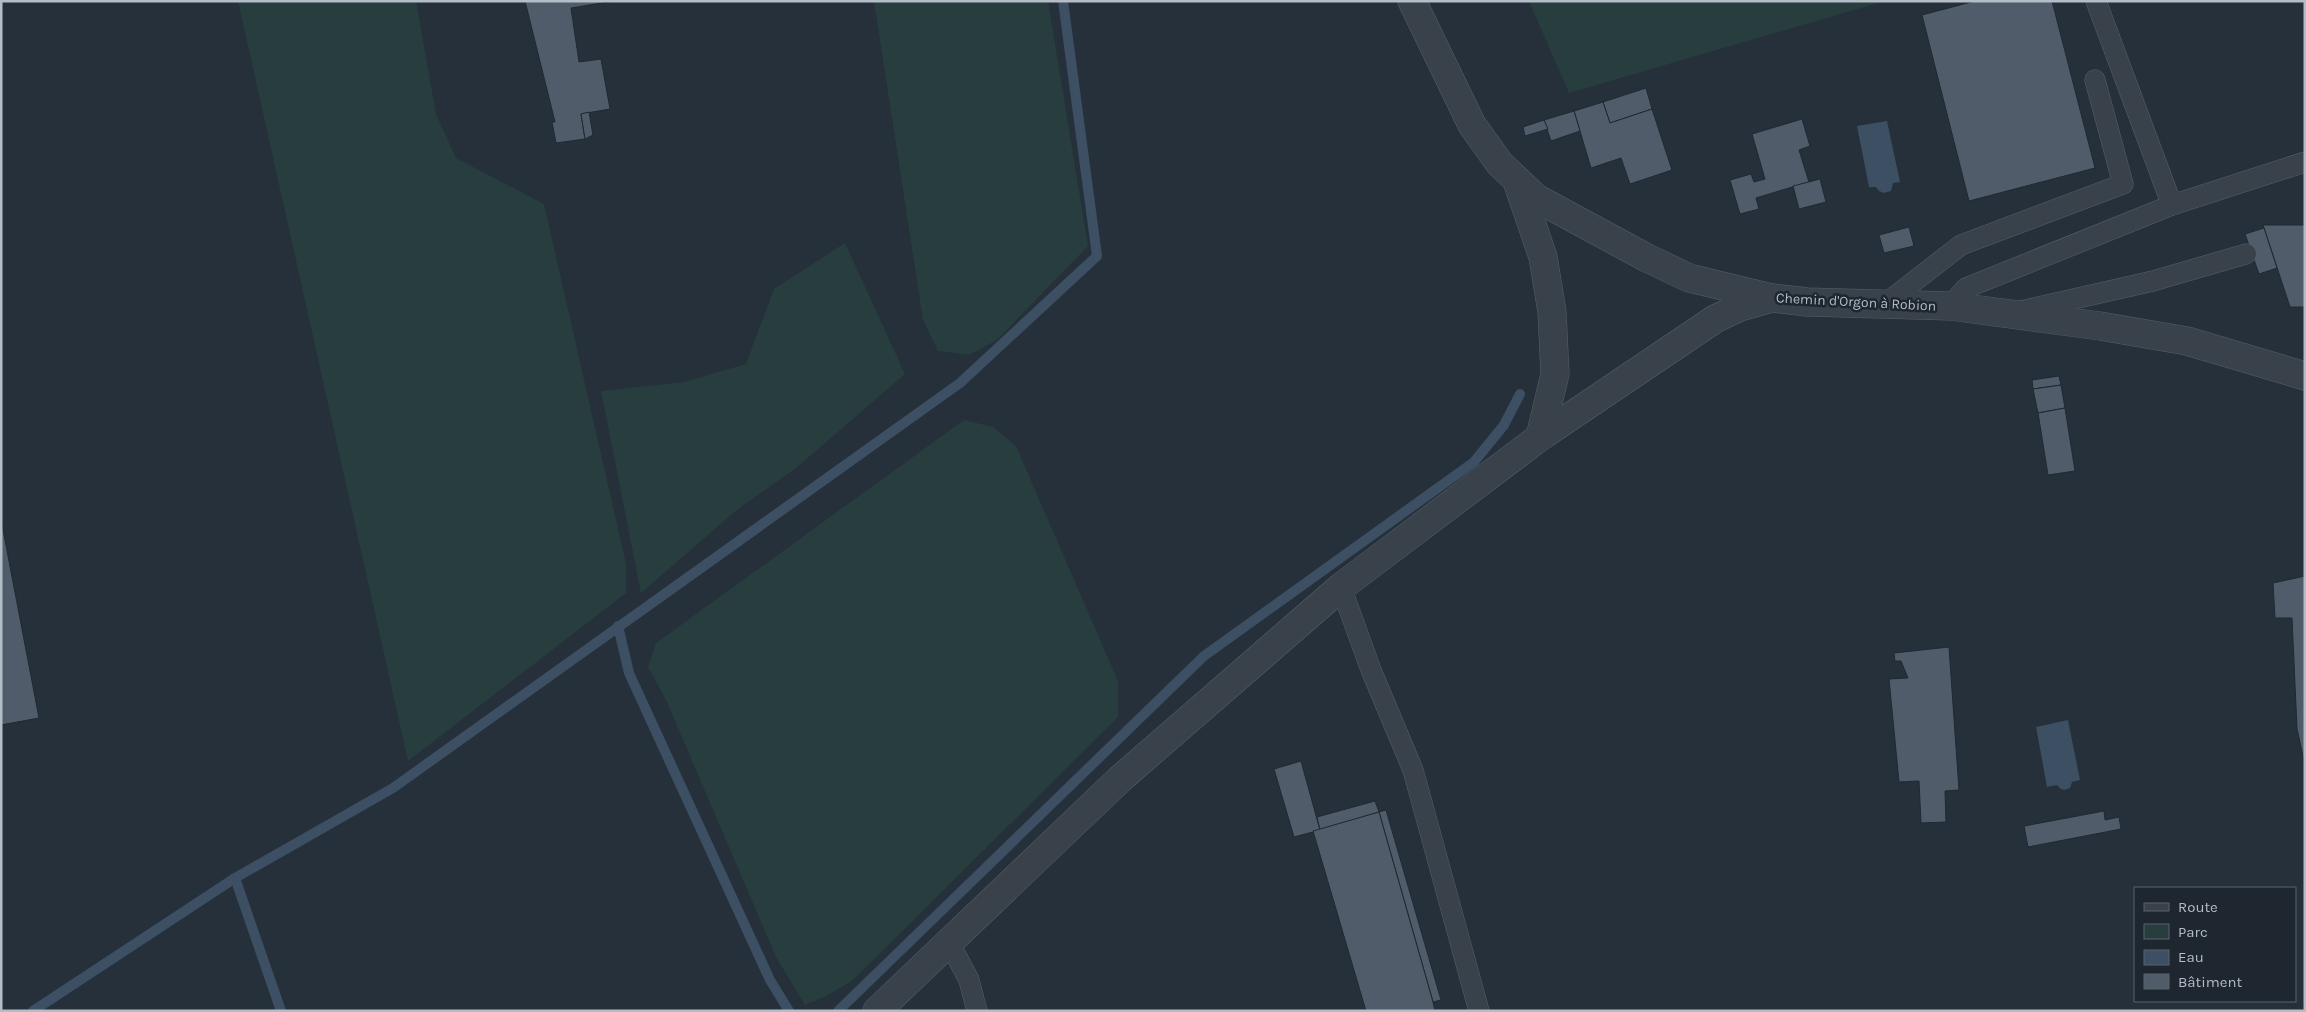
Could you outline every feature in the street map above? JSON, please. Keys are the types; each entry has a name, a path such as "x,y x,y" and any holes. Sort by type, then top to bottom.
{"street":[{"name":"Chemin d'Orgon à Robion","path":"1412,1 1472,124 1500,164 1516,180 1536,198 1647,258 1690,278 1772,298 1807,302 1950,306 2011,313 2187,341 2305,376"},
{"path":"1516,180 1543,257 1552,312 1555,374 1540,437"},
{"path":"877,1011 1120,779 1341,586 1540,437 1715,319 1740,306 1772,298"}],"lane":[{"path":"2096,1 2172,205"},
{"path":"1885,304 1961,245 2123,184 2094,80"},
{"path":"1950,306 1966,288 2172,205 2305,162"},
{"path":"2011,313 2153,281 2246,254"},
{"path":"1341,586 1371,670 1413,770 1479,1011"},
{"path":"949,942 969,980 977,1011"}],"green space":[{"path":"238,1 416,1 436,114 456,158 544,204 626,564 626,593 408,761"},
{"path":"874,1 1048,1 1088,246 997,340 969,355 938,351 923,320"},
{"path":"1529,1 1885,1 1569,93"},
{"path":"845,243 905,374 796,468 738,509 641,593 601,391 684,382 746,364 774,289"},
{"path":"964,420 993,427 1016,446 1118,681 1118,717 852,981 826,996 805,1005 776,957 666,700 648,667 656,643"}],"water":[{"path":"1887,121 1900,182 1893,183 1891,191 1884,193 1876,187 1869,187 1857,126"},
{"path":"2068,720 2080,780 2072,782 2070,788 2064,790 2057,785 2047,787 2036,727"}],"building":[{"path":"525,1 614,1 571,8 579,62 601,59 610,109 581,114 585,139 556,143 552,122 555,122"},
{"path":"1975,1 2052,1 2095,168 1969,201 1922,15"},
{"path":"1646,88 1652,109 1610,123 1603,102"},
{"path":"1603,102 1610,123 1652,109 1672,170 1630,184 1621,158 1591,168 1574,111"},
{"path":"1574,111 1580,131 1551,141 1544,120"},
{"path":"589,112 593,135 585,139 581,114"},
{"path":"1802,119 1810,146 1799,150 1809,182 1756,198 1759,209 1740,214 1730,180 1751,174 1754,182 1765,179 1752,134"},
{"path":"1544,120 1548,129 1525,136 1523,127"},
{"path":"1820,179 1826,202 1799,209 1793,186"},
{"path":"2263,225 2305,225 2305,307 2290,307"},
{"path":"1909,227 1914,246 1884,253 1879,235"},
{"path":"2264,228 2277,268 2259,274 2245,234"},
{"path":"2059,376 2061,385 2033,389 2032,380"},
{"path":"2061,385 2065,408 2038,413 2033,389"},
{"path":"2065,408 2075,471 2048,475 2038,413"},
{"path":"1,519 39,718 1,725"},
{"path":"2305,576 2305,765 2297,729 2292,618 2275,618 2273,583"},
{"path":"1949,647 1959,790 1945,791 1946,822 1921,823 1919,781 1899,782 1889,679 1908,678 1901,661 1895,661 1894,653"},
{"path":"1301,761 1320,830 1294,837 1274,769"},
{"path":"1375,801 1379,812 1320,830 1317,817"},
{"path":"1386,810 1441,1000 1433,1002 1379,812"},
{"path":"2104,811 2105,820 2119,817 2121,829 2028,847 2024,826"},
{"path":"1379,812 1435,1011 1366,1011 1313,831"}],"waterway":[{"path":"33,1011 235,878 393,788 960,383 1097,256 1063,1"},
{"path":"838,1011 1204,656 1474,462 1504,425 1520,394"},
{"path":"618,626 629,673 770,980 789,1011"},
{"path":"235,878 281,1011"}]}
